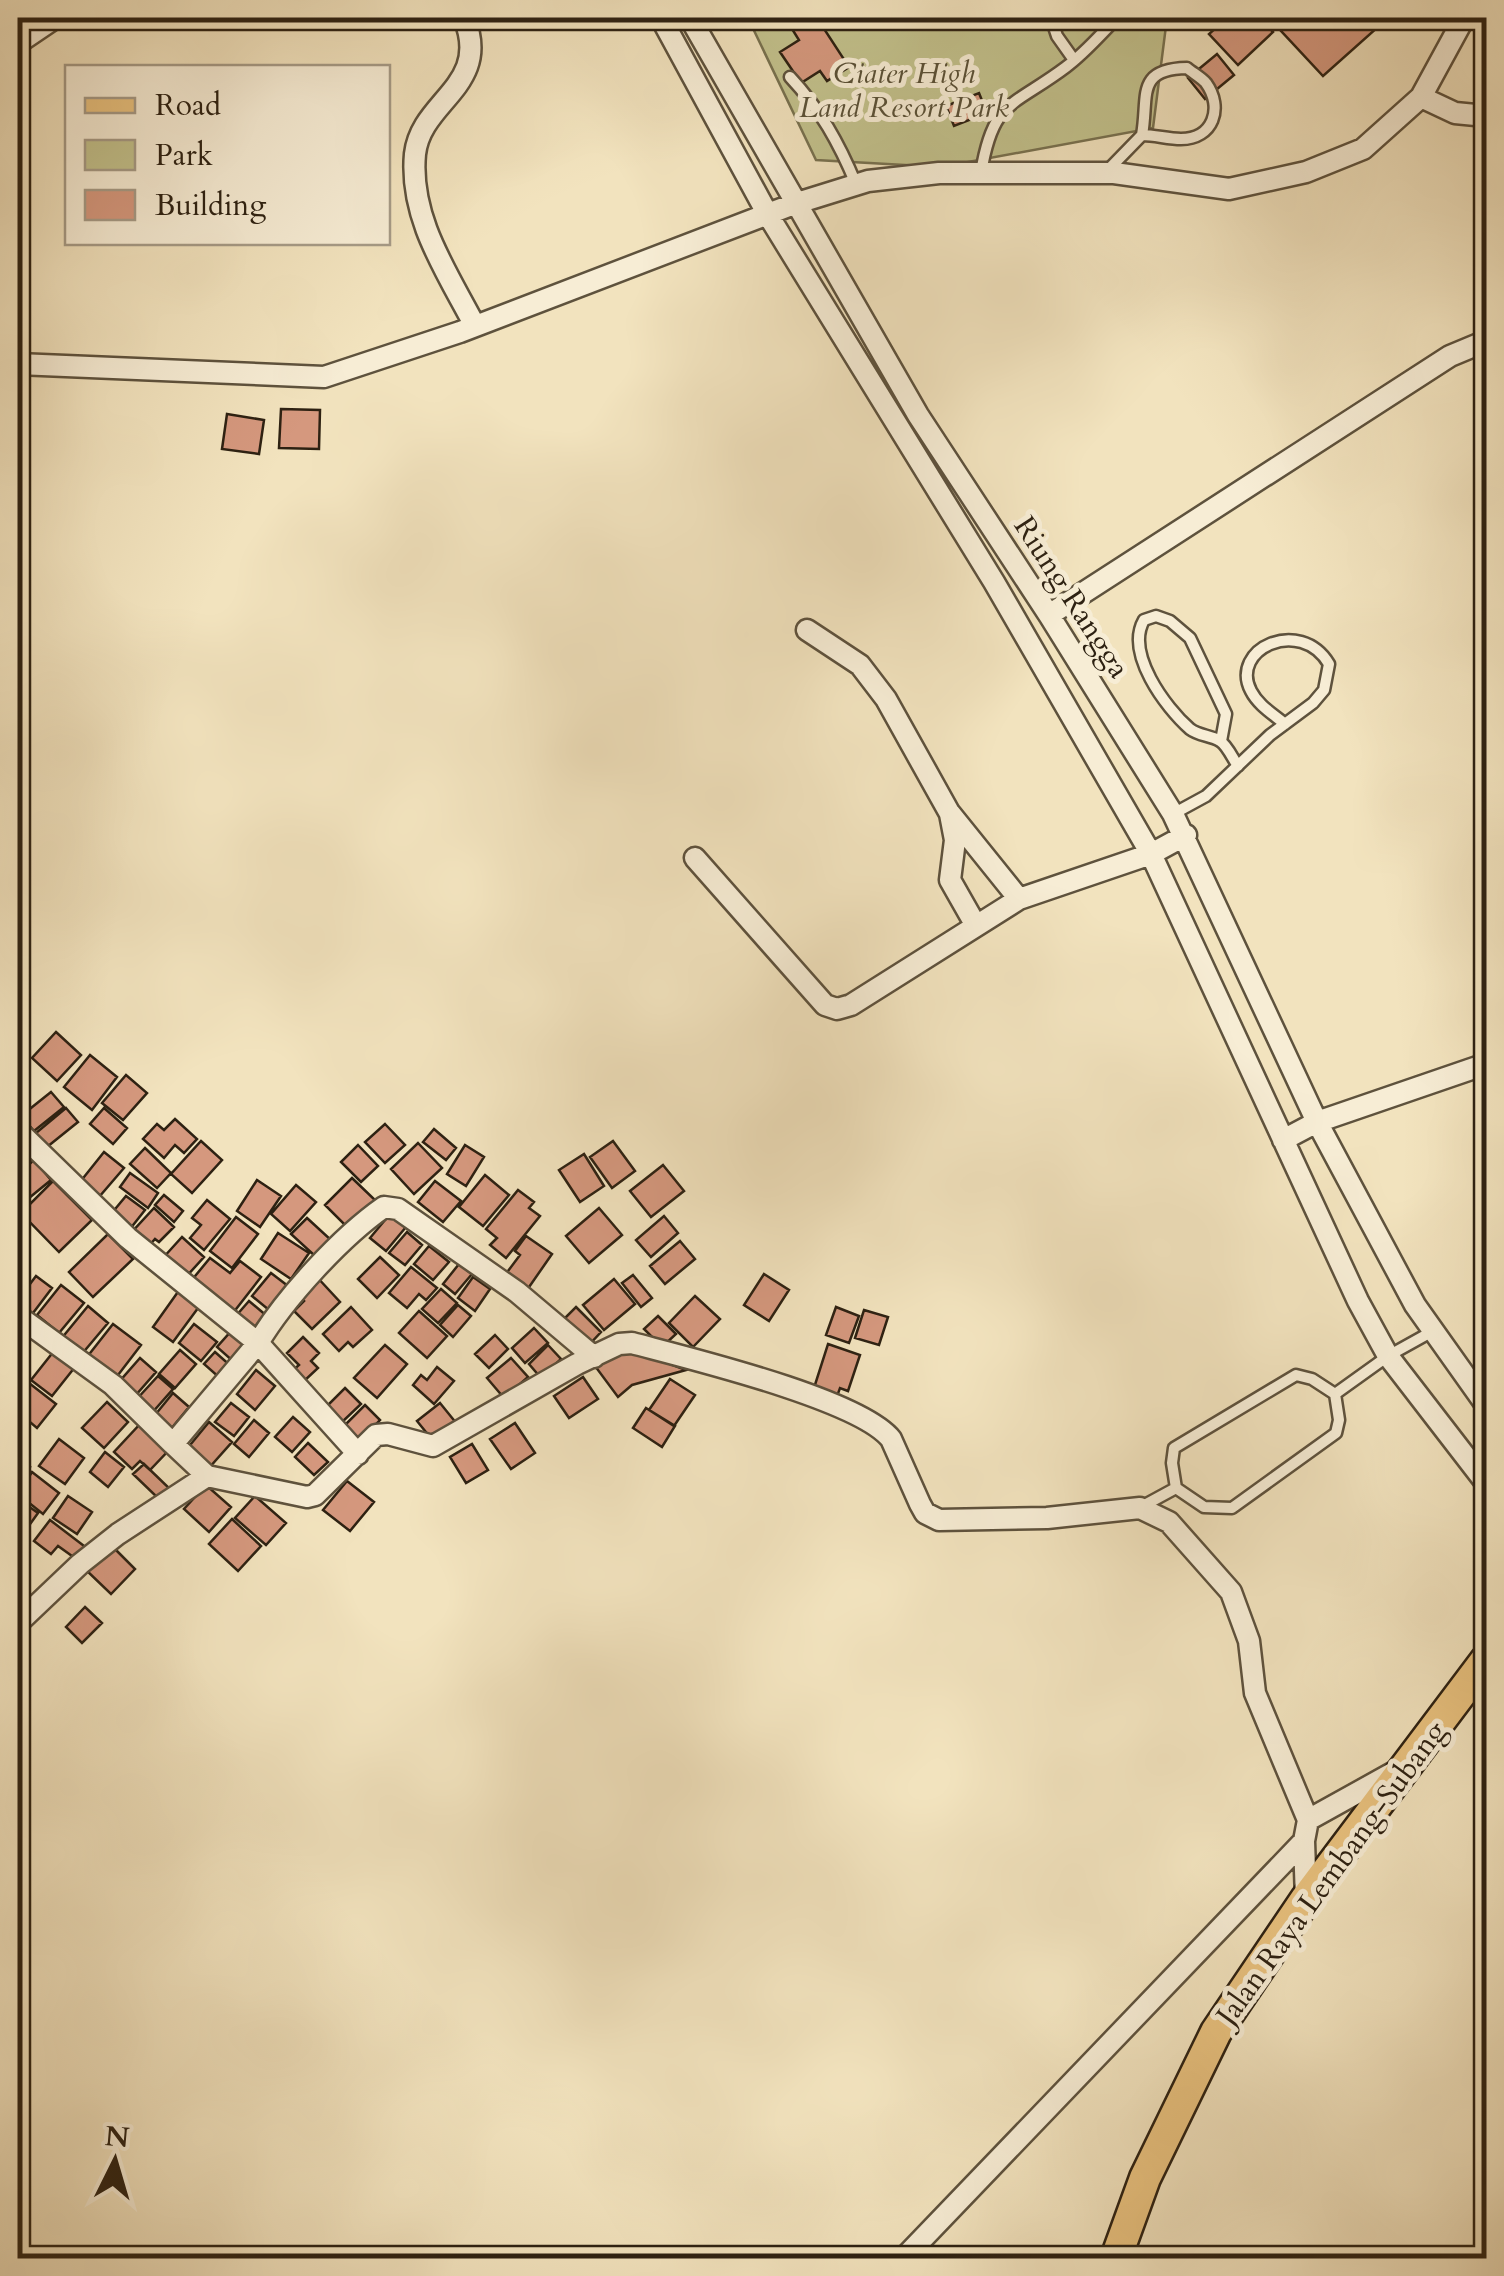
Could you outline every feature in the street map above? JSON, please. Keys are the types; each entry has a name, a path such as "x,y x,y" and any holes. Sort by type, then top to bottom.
{"main road":[{"name":"Jalan Raya Lembang-Subang","path":"1116,2258 1145,2178 1216,2032 1306,1899 1486,1660"}],"street":[{"path":"18,44 55,18"},
{"path":"464,18 471,57 463,79 424,129 415,151 416,181 421,220 475,326"},
{"path":"661,18 768,215 994,582 1150,854 1358,1301 1388,1356 1486,1483"},
{"name":"Riung Rangga","path":"690,18 918,415 1174,814 1317,1122 1415,1305 1486,1405"},
{"path":"18,364 324,377 475,326 794,204 868,181 939,173 1105,173 1229,189 1306,172 1364,149 1421,97 1464,18"},
{"path":"1421,97 1455,113 1486,116"},
{"path":"1049,615 1450,356 1486,341"},
{"path":"807,630 860,665 886,699 950,812 1019,899"},
{"path":"950,812 955,840 950,880 976,924"},
{"path":"695,858 825,1006 837,1008 851,1005 1019,899 1150,854 1186,835"},
{"path":"1283,1140 1317,1122 1486,1064"},
{"path":"18,1131 128,1238 258,1343 358,1454"},
{"path":"173,1444 308,1277 380,1209 391,1206 518,1292 594,1357"},
{"path":"18,1316 113,1385 207,1476 307,1497 324,1490 381,1433 433,1446 594,1357 620,1344 632,1343 812,1396 883,1430 891,1439 925,1513 938,1520 1047,1518 1140,1508 1169,1522 1230,1592 1248,1641 1255,1693 1306,1831 1306,1899"},
{"path":"18,1623 106,1544 207,1476"},
{"path":"904,2258 1306,1831 1407,1765"}],"lane":[{"path":"1051,18 1057,36 1074,60"},
{"path":"982,173 987,138 997,117 1018,97 1074,60 1118,18"},
{"path":"1105,173 1142,135 1145,90 1151,78 1161,72 1187,68 1206,84 1216,109 1214,122 1206,132 1182,139 1142,135"},
{"path":"790,77 832,130 857,185"},
{"path":"1221,741 1226,714 1190,638 1170,621 1156,616 1144,620 1138,631 1138,651 1155,686 1190,729 1221,741 1238,766"},
{"path":"1174,814 1206,796 1324,690 1328,664 1322,652 1306,641 1273,643 1252,656 1247,673 1250,689 1285,724"},
{"path":"1335,1394 1388,1356 1433,1331"},
{"path":"1296,1375 1335,1394 1339,1420 1336,1433 1232,1508 1204,1507 1176,1488 1174,1448 1296,1375"},
{"path":"1140,1508 1176,1488"}],"green space":[{"name":"Ciater High Land Resort Park","path":"748,18 1167,18 1153,128 941,167 816,160"}],"building":[{"path":"798,18 817,18 849,67 827,81 820,71 801,83 780,52 799,40 789,24"},
{"path":"1227,18 1259,18 1273,32 1238,65 1209,34"},
{"path":"1269,18 1369,18 1378,27 1323,76"},
{"path":"1217,54 1234,75 1205,99 1188,78"},
{"path":"979,93 987,113 954,126 946,106"},
{"path":"281,409 320,410 319,449 279,448"},
{"path":"227,414 264,420 259,454 222,449"},
{"path":"56,1032 81,1055 57,1081 32,1058"},
{"path":"90,1055 117,1077 92,1110 64,1087"},
{"path":"126,1075 147,1093 123,1120 102,1103"},
{"path":"51,1092 64,1107 34,1131 21,1116"},
{"path":"66,1108 78,1122 42,1151 30,1138"},
{"path":"104,1108 127,1128 113,1144 90,1124"},
{"path":"175,1119 197,1139 184,1153 175,1145 164,1158 143,1139 157,1124 164,1130"},
{"path":"385,1124 405,1145 385,1163 365,1142"},
{"path":"434,1129 456,1148 446,1160 423,1142"},
{"path":"18,1140 31,1155 18,1166"},
{"path":"201,1141 222,1160 192,1193 171,1174"},
{"path":"613,1141 635,1171 612,1188 590,1157"},
{"path":"418,1143 442,1168 414,1194 391,1169"},
{"path":"358,1145 378,1166 361,1182 341,1162"},
{"path":"465,1145 484,1157 466,1186 447,1174"},
{"path":"145,1148 171,1173 157,1188 130,1164"},
{"path":"104,1152 124,1168 99,1197 80,1182"},
{"path":"584,1154 604,1186 580,1202 559,1170"},
{"path":"34,1160 51,1180 18,1207 18,1174"},
{"path":"663,1165 684,1191 651,1217 630,1191"},
{"path":"130,1173 158,1193 148,1208 120,1187"},
{"path":"485,1175 509,1195 483,1226 459,1207"},
{"path":"352,1178 376,1201 349,1229 325,1205"},
{"path":"257,1180 281,1196 260,1227 237,1211"},
{"path":"53,1181 92,1220 59,1252 21,1213"},
{"path":"435,1181 461,1201 443,1222 418,1202"},
{"path":"296,1185 316,1202 290,1231 271,1214"},
{"path":"518,1190 534,1202 529,1208 540,1216 506,1258 490,1245 497,1238 486,1229"},
{"path":"164,1195 183,1211 174,1222 155,1205"},
{"path":"126,1196 145,1210 130,1229 111,1214"},
{"path":"207,1200 230,1219 204,1250 190,1238 201,1225 192,1218"},
{"path":"154,1208 174,1227 147,1248 131,1233"},
{"path":"599,1208 622,1235 589,1263 566,1236"},
{"path":"390,1214 406,1227 386,1251 370,1238"},
{"path":"664,1216 678,1233 651,1257 636,1240"},
{"path":"236,1217 258,1234 232,1268 210,1251"},
{"path":"307,1218 331,1240 315,1256 291,1234"},
{"path":"407,1232 422,1245 405,1265 389,1253"},
{"path":"278,1233 309,1253 291,1279 261,1259"},
{"path":"108,1234 133,1259 93,1297 69,1272"},
{"path":"526,1236 552,1254 527,1290 505,1275 520,1255 515,1251"},
{"path":"182,1237 204,1257 185,1278 162,1259"},
{"path":"680,1241 695,1259 665,1284 650,1266"},
{"path":"429,1246 449,1262 433,1280 414,1264"},
{"path":"380,1257 399,1275 377,1298 358,1279"},
{"path":"210,1258 230,1273 240,1261 261,1277 233,1313 191,1281"},
{"path":"459,1264 472,1274 455,1294 443,1284"},
{"path":"411,1267 437,1288 426,1300 419,1294 407,1308 389,1293"},
{"path":"271,1273 288,1286 269,1310 252,1296"},
{"path":"764,1274 789,1290 769,1321 744,1305"},
{"path":"633,1275 652,1298 641,1307 622,1283"},
{"path":"36,1276 52,1288 30,1317 18,1308 18,1300"},
{"path":"316,1276 340,1302 312,1329 294,1311 304,1301 297,1294"},
{"path":"473,1277 490,1289 475,1311 458,1298"},
{"path":"614,1279 635,1304 604,1330 583,1305"},
{"path":"61,1285 84,1303 59,1333 37,1315"},
{"path":"180,1289 201,1304 173,1342 153,1327"},
{"path":"441,1289 457,1303 438,1323 422,1309"},
{"path":"695,1296 720,1319 693,1347 669,1323"},
{"path":"249,1301 268,1317 254,1333 235,1317"},
{"path":"458,1305 471,1316 453,1337 440,1325"},
{"path":"88,1306 108,1323 81,1355 61,1339"},
{"path":"351,1307 372,1330 353,1347 348,1342 339,1351 323,1334"},
{"path":"576,1307 601,1332 587,1347 561,1322"},
{"path":"836,1307 859,1316 849,1343 826,1335"},
{"path":"864,1310 888,1317 879,1345 855,1338"},
{"path":"419,1311 447,1336 427,1358 399,1333"},
{"path":"658,1316 676,1334 662,1347 644,1329"},
{"path":"18,1323 30,1333 18,1350"},
{"path":"113,1324 141,1345 115,1379 87,1357"},
{"path":"194,1324 217,1342 201,1361 179,1343"},
{"path":"534,1328 548,1343 525,1363 512,1348"},
{"path":"233,1329 251,1344 235,1363 217,1347"},
{"path":"495,1335 508,1349 489,1368 475,1354"},
{"path":"303,1337 319,1353 311,1361 318,1368 302,1383 291,1372 299,1365 287,1353"},
{"path":"828,1344 860,1355 848,1391 840,1388 836,1399 813,1391"},
{"path":"385,1345 407,1364 377,1398 354,1378"},
{"path":"548,1345 561,1359 541,1378 529,1364"},
{"path":"628,1348 686,1370 632,1385 618,1397 595,1366"},
{"path":"180,1350 196,1364 175,1388 159,1374"},
{"path":"54,1351 75,1367 52,1396 31,1380"},
{"path":"215,1352 232,1367 221,1379 204,1364"},
{"path":"140,1358 156,1372 135,1396 119,1382"},
{"path":"511,1358 528,1377 504,1398 487,1378"},
{"path":"437,1367 454,1381 434,1404 413,1385 421,1375 427,1380"},
{"path":"256,1370 275,1386 255,1410 237,1394"},
{"path":"158,1376 173,1389 151,1414 135,1401"},
{"path":"583,1377 598,1399 569,1418 554,1396"},
{"path":"670,1379 695,1395 674,1426 649,1410"},
{"path":"29,1383 56,1404 37,1428 18,1412 18,1398"},
{"path":"345,1388 361,1404 339,1425 323,1410"},
{"path":"173,1393 189,1407 171,1429 155,1415"},
{"path":"107,1402 128,1422 104,1448 82,1428"},
{"path":"231,1403 249,1417 234,1436 215,1422"},
{"path":"440,1403 457,1424 434,1442 417,1421"},
{"path":"365,1405 380,1420 356,1445 340,1430"},
{"path":"646,1408 675,1426 662,1447 633,1428"},
{"path":"293,1417 310,1432 292,1452 275,1437"},
{"path":"254,1420 269,1433 249,1457 234,1444"},
{"path":"209,1422 232,1442 208,1469 186,1450"},
{"path":"141,1423 169,1450 150,1470 140,1461 132,1469 114,1452"},
{"path":"515,1423 535,1453 511,1469 490,1439"},
{"path":"59,1439 84,1458 65,1484 39,1466"},
{"path":"308,1443 328,1462 314,1475 295,1457"},
{"path":"472,1444 488,1470 466,1483 450,1457"},
{"path":"105,1452 124,1467 108,1487 90,1472"},
{"path":"18,1457 30,1467 18,1482"},
{"path":"144,1464 171,1490 161,1501 133,1474"},
{"path":"32,1472 59,1493 43,1514 18,1494"},
{"path":"347,1481 374,1502 350,1531 323,1510"},
{"path":"206,1485 231,1507 209,1532 184,1509"},
{"path":"68,1496 92,1512 77,1534 53,1518"},
{"path":"255,1496 286,1523 266,1545 235,1518"},
{"path":"21,1501 38,1513 23,1534 18,1531"},
{"path":"232,1519 261,1546 238,1571 209,1544"},
{"path":"50,1520 88,1549 79,1561 58,1546 51,1554 34,1541"},
{"path":"111,1545 135,1569 111,1594 86,1570"},
{"path":"85,1607 102,1623 82,1643 66,1627"}]}
